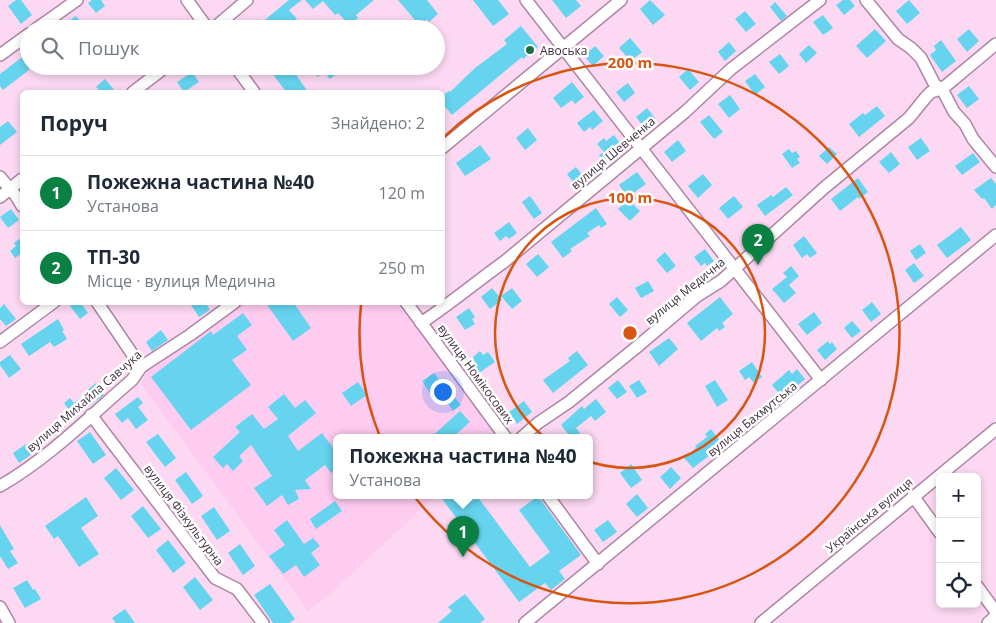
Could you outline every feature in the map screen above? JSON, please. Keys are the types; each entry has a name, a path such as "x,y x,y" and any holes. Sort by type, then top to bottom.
{"street":[{"path":"49,20 77,0"},
{"path":"187,0 201,20"},
{"path":"224,20 247,0"},
{"path":"526,0 821,380"},
{"path":"445,146 621,0"},
{"name":"вулиця Шевченка","path":"421,323 459,297 482,277 504,262 641,148 732,69 820,0"},
{"path":"866,0 898,40 911,48 921,58 934,85 942,90 954,112 996,167"},
{"path":"0,55 20,41"},
{"name":"вулиця Медична","path":"526,434 569,402 697,296 721,281 824,188 909,118 926,96 931,92 942,90 996,44"},
{"path":"136,90 155,75"},
{"path":"242,75 253,90"},
{"path":"0,177 20,203"},
{"path":"0,197 20,181"},
{"name":"вулиця Бахмутська","path":"524,623 996,235"},
{"path":"0,342 50,305"},
{"path":"99,305 141,367"},
{"name":"вулиця Михайла Савчука","path":"0,486 33,464 132,380 141,367 231,305"},
{"name":"вулиця Номікосових","path":"408,305 503,434"},
{"name":"вулиця Фізкультурна","path":"91,415 215,578 237,589 263,623"},
{"name":"Українська вулиця","path":"761,623 996,428"},
{"path":"913,496 936,528"},
{"path":"550,499 598,564"},
{"path":"981,591 996,612"},
{"path":"0,607 9,623"},
{"path":"988,623 996,616"}],"shaded area":[{"path":"240,305 402,305 493,434 333,434 333,499 433,499 324,599 308,611 141,384 146,373"}],"building":[{"path":"16,0 21,0 32,15 26,20 20,20 20,23 8,6"},
{"path":"92,0 101,0 105,6 96,13 88,3"},
{"path":"289,0 302,0 289,10 297,19 296,20 265,20"},
{"path":"305,0 374,0 356,15 358,18 355,20 344,20 338,13 335,15 323,1 313,9"},
{"path":"398,0 427,0 438,14 431,20 415,20"},
{"path":"473,0 498,0 509,14 493,26"},
{"path":"552,0 576,0 581,6 566,18"},
{"path":"650,0 665,15 653,25 640,9"},
{"path":"843,0 850,0 855,6 844,15 836,5"},
{"path":"909,0 920,13 907,24 896,11"},
{"path":"775,2 787,16 781,21 770,7"},
{"path":"745,11 756,24 746,32 735,19"},
{"path":"823,15 833,28 823,35 813,22"},
{"path":"76,16 79,20 70,20"},
{"path":"521,26 538,47 523,59 522,57 452,115 445,107 445,94 450,92 475,68 507,44 504,40"},
{"path":"875,29 886,41 867,58 856,46"},
{"path":"969,29 979,41 967,52 957,39"},
{"path":"630,38 642,52 631,61 619,48"},
{"path":"941,40 956,61 942,72 930,55 936,50 934,46"},
{"path":"729,42 736,51 725,61 718,52"},
{"path":"809,45 817,53 806,63 799,54"},
{"path":"595,46 604,56 593,66 584,56"},
{"path":"780,54 789,66 779,74 769,62"},
{"path":"20,59 20,75 22,75 3,90 0,86 0,74"},
{"path":"688,69 699,82 690,90 679,77"},
{"path":"755,74 765,87 755,95 745,81"},
{"path":"188,75 194,75 199,82 187,90 183,90 177,82"},
{"path":"274,75 296,75 307,90 285,90"},
{"path":"327,75 335,75 330,79"},
{"path":"105,79 114,90 99,90 96,87"},
{"path":"572,82 584,97 575,104 572,100 561,108 553,98"},
{"path":"628,83 635,93 624,102 616,92"},
{"path":"969,86 979,99 967,108 957,95"},
{"path":"730,95 740,109 729,118 718,104"},
{"path":"877,106 885,116 859,137 849,124 863,113 865,115"},
{"path":"647,108 655,118 644,127 636,117"},
{"path":"594,110 603,121 592,130 590,127 584,132 577,123"},
{"path":"709,115 723,132 714,139 700,122"},
{"path":"8,121 17,132 0,145 0,127"},
{"path":"528,128 537,140 525,150 516,138"},
{"path":"614,135 622,146 604,161 599,155 604,152 597,144 604,138 606,141"},
{"path":"921,138 930,151 917,160 908,147"},
{"path":"678,140 686,151 672,162 664,152"},
{"path":"480,145 491,159 465,176 456,163"},
{"path":"829,147 837,154 827,164 819,156"},
{"path":"789,149 792,153 796,151 800,157 797,159 800,163 792,168 782,154"},
{"path":"891,152 900,164 889,173 879,162"},
{"path":"973,153 980,162 962,175 955,166"},
{"path":"576,167 586,180 577,187 567,174"},
{"path":"637,172 646,184 628,197 619,185"},
{"path":"703,174 712,185 698,198 688,186"},
{"path":"858,178 868,192 840,211 831,199"},
{"path":"991,178 996,184 996,205 992,209 984,198 982,199 974,190"},
{"path":"786,187 793,195 765,216 757,205 771,195 773,197"},
{"path":"530,196 542,213 534,219 522,202"},
{"path":"734,196 743,207 728,219 719,208"},
{"path":"628,199 640,211 630,221 618,209"},
{"path":"596,208 607,224 601,228 599,225 587,233 590,236 570,249 572,251 563,258 551,242"},
{"path":"11,209 19,220 8,228 0,217"},
{"path":"509,222 517,233 509,239 506,236 500,241 494,233"},
{"path":"961,227 971,240 947,258 937,245"},
{"path":"804,236 817,253 810,258 807,254 802,258 793,245"},
{"path":"20,238 20,254 15,258 10,251 16,246 14,243"},
{"path":"920,244 926,253 916,260 910,251"},
{"path":"705,249 714,261 707,266 705,263 701,266 694,257"},
{"path":"665,252 676,266 667,273 656,260"},
{"path":"538,254 549,267 537,277 526,264"},
{"path":"914,263 924,276 914,283 905,270"},
{"path":"791,266 799,276 789,285 796,293 784,303 772,289 787,277 783,273"},
{"path":"648,281 654,291 641,298 635,288"},
{"path":"492,288 502,300 490,309 481,297"},
{"path":"512,288 522,301 512,309 501,296"},
{"path":"617,297 628,310 620,317 609,304"},
{"path":"720,297 733,314 722,323 725,327 719,331 717,328 701,341 687,323"},
{"path":"872,302 881,314 871,322 862,310"},
{"path":"4,304 16,319 6,326 0,319 0,308"},
{"path":"82,305 88,313 80,319 70,306"},
{"path":"191,305 207,305 210,310 199,317"},
{"path":"267,305 295,305 311,328 293,341"},
{"path":"469,308 475,317 472,319 475,324 465,330 456,317"},
{"path":"814,312 822,323 807,335 798,324"},
{"path":"243,313 252,325 237,336 247,350 232,360 251,385 191,430 151,377 211,331 213,335"},
{"path":"58,319 67,339 54,347 50,342 29,356 21,344"},
{"path":"852,321 861,331 852,338 844,328"},
{"path":"161,330 168,340 152,351 146,342"},
{"path":"669,338 678,349 659,366 649,352"},
{"path":"828,341 830,344 832,342 837,349 825,360 817,350"},
{"path":"480,351 483,355 488,352 495,362 479,373 471,362 474,359 473,357"},
{"path":"577,351 588,365 553,393 543,380 570,361 568,358"},
{"path":"10,355 21,369 9,378 0,362"},
{"path":"752,362 762,377 754,383 749,377 745,380 739,371"},
{"path":"797,369 805,379 783,398 772,385 789,370 792,374"},
{"path":"434,373 440,381 445,378 455,392 452,394 461,405 453,411 445,399 437,404 422,381"},
{"path":"618,380 627,392 617,399 608,388"},
{"path":"639,380 647,392 637,398 629,386"},
{"path":"715,380 728,400 717,407 705,386"},
{"path":"358,382 367,395 351,406 342,393"},
{"path":"96,383 104,395 74,417 64,403 70,398 74,403"},
{"path":"284,394 295,408 305,400 316,413 288,436 298,451 322,433 333,448 333,472 331,473 325,465 305,480 311,489 295,490 299,499 288,505 282,495 267,506 254,488 272,476 251,445 239,456 243,461 233,471 227,464 223,468 213,457 240,432 235,427 252,414 264,429 278,419 268,407"},
{"path":"138,397 143,403 138,407 148,420 136,429 128,418 122,423 115,414"},
{"path":"596,399 606,412 595,421 591,416 576,428 580,433 568,434 561,425 582,406 584,409"},
{"path":"524,401 532,412 517,424 509,412"},
{"path":"460,411 470,422 456,434 434,434"},
{"path":"711,429 723,445 693,468 684,458 707,437 705,434"},
{"path":"90,432 106,455 93,464 77,441"},
{"path":"158,434 176,458 165,467 146,442"},
{"path":"26,444 32,454 19,463 13,453"},
{"path":"631,464 642,480 631,488 620,473"},
{"path":"671,467 681,478 670,489 660,477"},
{"path":"116,468 134,490 121,500 104,478"},
{"path":"186,472 203,496 192,504 175,480"},
{"path":"637,494 648,508 637,517 626,504"},
{"path":"86,497 98,516 81,528 99,554 79,567 58,536 54,539 45,526"},
{"path":"442,499 479,499 530,567 550,552 519,510 534,499 540,499 581,555 559,571 565,579 551,590 545,583 519,602"},
{"path":"335,501 342,511 316,529 310,519"},
{"path":"143,506 161,529 148,538 131,516"},
{"path":"214,507 230,531 217,540 201,516"},
{"path":"287,520 304,544 313,538 320,546 311,553 320,565 304,577 296,565 283,574 269,556 285,545 274,530"},
{"path":"608,520 617,532 603,542 594,530"},
{"path":"0,525 14,549 10,551 18,563 8,569 0,556"},
{"path":"168,540 186,563 173,573 156,550"},
{"path":"240,544 255,566 243,575 228,553"},
{"path":"195,577 213,600 200,610 183,587"},
{"path":"27,580 41,599 25,608 13,588"},
{"path":"270,584 295,619 289,623 273,623 254,595"},
{"path":"465,594 485,619 480,623 438,623 452,611 448,607"},
{"path":"125,609 135,623 116,623 112,618"}],"place":[{"name":"Авоська","path":"530,50"},
{"name":"ТП-30","path":"758,265"},
{"name":"Пожежна частина №40","path":"463,557"}]}
